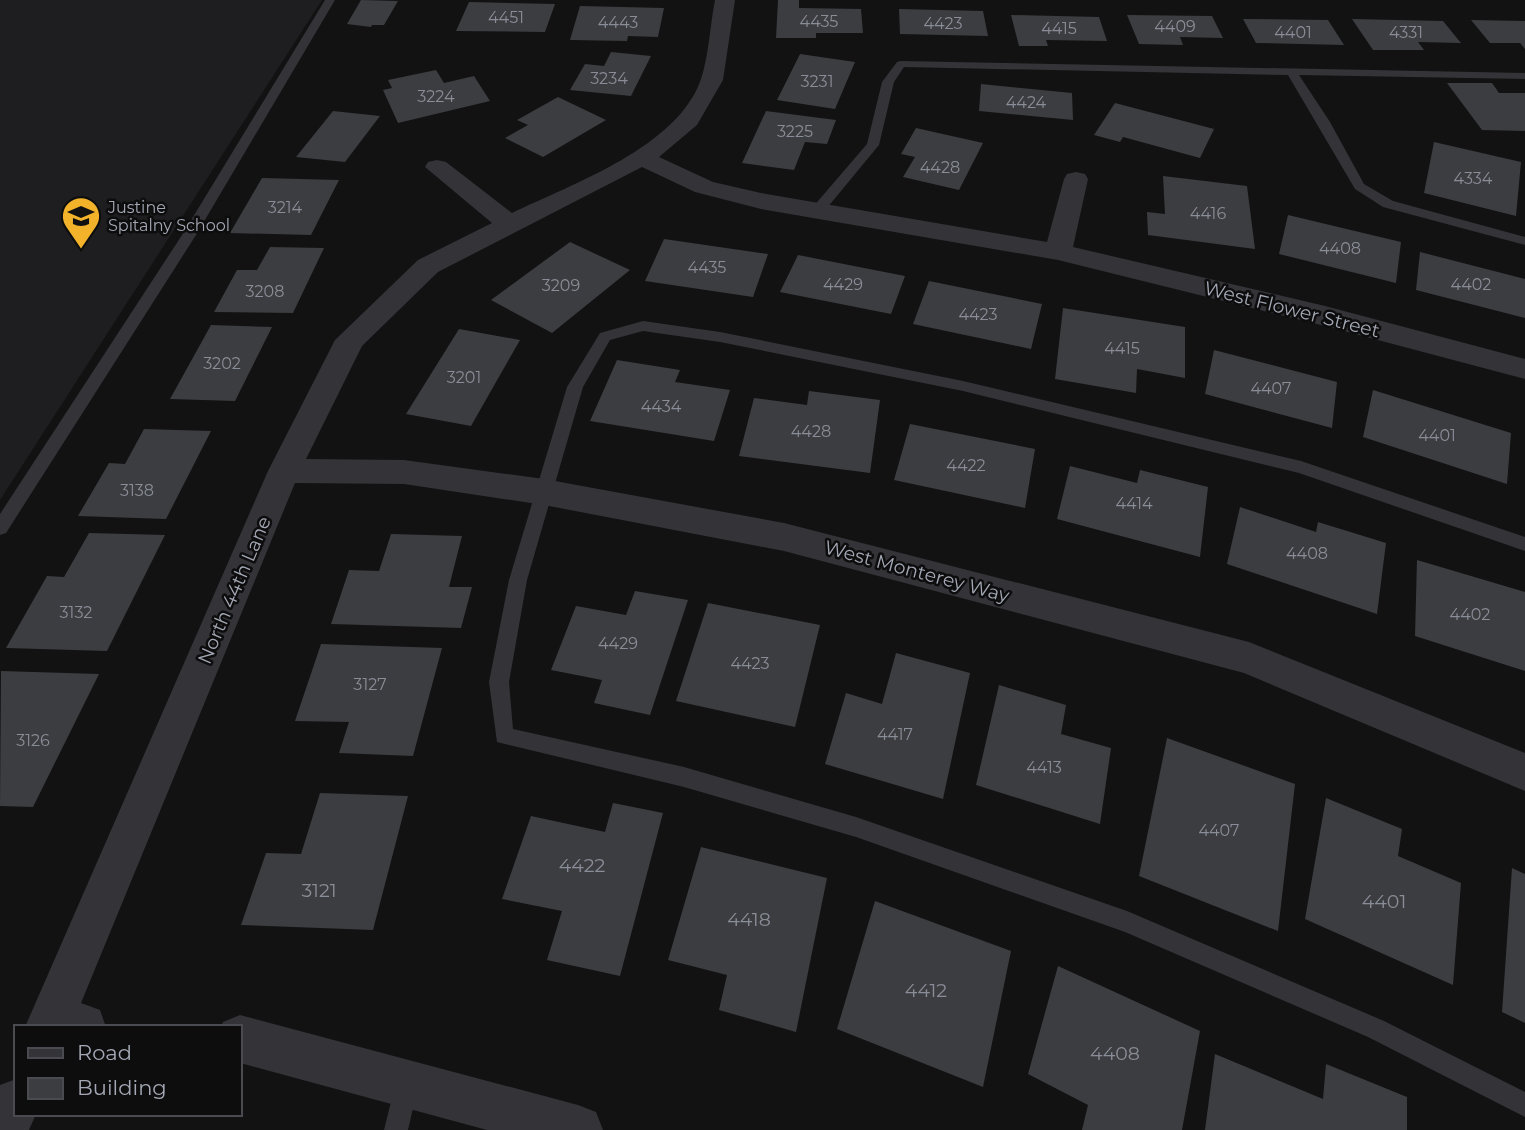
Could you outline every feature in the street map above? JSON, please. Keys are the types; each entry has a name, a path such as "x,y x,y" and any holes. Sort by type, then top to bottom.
{"street":[{"name":"North 44th Lane","path":"60,1025 284,471 351,340 428,266 642,158 689,120 712,80 725,0"},
{"name":"West Flower Street","path":"642,158 704,187 761,201 1058,251 1325,316 1525,369"},
{"path":"437,167 510,224"},
{"path":"1058,251 1076,179"},
{"name":"West Monterey Way","path":"284,471 404,472 544,492 784,537 1249,658 1525,772"},
{"path":"242,1040 579,1130"},
{"path":"4,1130 14,1108"}],"lane":[{"path":"0,528 190,235 330,0"},
{"path":"817,211 873,145 888,82 901,64 947,62 1525,76"},
{"path":"1292,72 1324,122 1359,186 1388,204 1525,241"},
{"path":"1525,544 1300,467 963,386 720,337 643,326 605,335 575,387 518,580 499,682 503,736 684,777 856,827 1127,922 1376,1029 1525,1105"},
{"path":"396,1130 406,1084"}],"shaded area":[{"name":"Justine Spitalny School","path":"0,0 322,0 0,500"}],"building":[{"path":"361,0 398,1 384,25 371,27 347,24"},
{"path":"778,0 799,0 799,8 861,9 863,33 816,33 816,38 776,38"},
{"path":"469,2 555,4 545,32 456,31"},
{"path":"580,6 664,8 658,37 628,36 627,41 570,40"},
{"path":"899,9 983,11 988,36 900,34"},
{"path":"1011,15 1099,17 1107,41 1046,40 1048,46 1019,46"},
{"path":"1127,15 1212,16 1223,38 1180,37 1183,45 1139,44"},
{"path":"1243,19 1328,20 1344,45 1256,43"},
{"path":"1352,19 1443,21 1461,43 1418,42 1424,50 1373,50"},
{"path":"1471,20 1525,21 1525,49 1520,43 1490,43"},
{"path":"611,52 651,56 631,96 570,90 585,64 604,66"},
{"path":"800,54 855,62 835,109 777,100"},
{"path":"436,70 444,83 474,76 490,101 398,123 383,90 392,88 388,80"},
{"path":"1447,83 1492,83 1499,93 1525,93 1525,131 1482,130"},
{"path":"981,84 1072,93 1073,120 979,111"},
{"path":"558,97 606,120 543,157 505,138 528,125 517,120"},
{"path":"1115,103 1214,129 1200,158 1123,137 1120,142 1094,135"},
{"path":"333,111 380,116 345,162 296,157"},
{"path":"766,111 836,120 827,144 805,142 794,170 742,163"},
{"path":"916,128 983,143 959,190 903,177 915,157 901,154"},
{"path":"1434,142 1521,162 1516,216 1424,193"},
{"path":"1163,176 1247,186 1255,249 1148,235 1147,212 1165,214"},
{"path":"262,178 339,180 311,235 230,233"},
{"path":"1288,215 1401,242 1396,283 1279,254"},
{"path":"664,239 768,254 753,297 645,281"},
{"path":"570,242 630,270 552,333 491,300"},
{"path":"270,247 324,248 293,313 214,312 237,270 257,270"},
{"path":"1420,252 1525,279 1525,318 1416,290"},
{"path":"798,255 905,276 891,314 780,292"},
{"path":"929,281 1042,304 1031,349 913,324"},
{"path":"1063,308 1185,327 1185,378 1137,369 1136,393 1055,379"},
{"path":"211,325 272,327 235,401 170,399"},
{"path":"459,329 520,340 471,426 406,414"},
{"path":"1214,350 1337,382 1332,428 1205,394"},
{"path":"617,360 680,370 675,382 730,390 714,441 590,421"},
{"path":"1373,390 1511,433 1507,484 1363,437"},
{"path":"809,391 880,400 870,473 739,456 754,398 807,405"},
{"path":"910,424 1035,449 1025,508 894,480"},
{"path":"144,429 211,431 166,519 78,516 109,463 125,464"},
{"path":"1070,466 1137,483 1140,470 1208,487 1200,557 1057,519"},
{"path":"1240,507 1316,532 1318,522 1386,543 1377,614 1227,564"},
{"path":"89,533 165,535 107,651 6,648 47,576 64,577"},
{"path":"391,534 462,536 449,587 472,587 461,628 331,624 349,570 379,571"},
{"path":"1417,560 1525,592 1525,671 1415,636"},
{"path":"635,591 688,600 650,715 594,703 602,680 551,670 576,606 626,615"},
{"path":"708,603 820,625 795,727 676,701"},
{"path":"321,644 442,648 413,756 339,753 349,722 295,721"},
{"path":"896,653 970,673 943,799 825,764 846,693 882,704"},
{"path":"1,671 99,674 33,807 0,806"},
{"path":"999,685 1066,705 1061,734 1111,748 1100,824 976,785"},
{"path":"1167,738 1295,784 1278,931 1139,876"},
{"path":"320,793 408,796 373,930 241,925 266,853 301,854"},
{"path":"1326,798 1402,829 1398,856 1461,883 1453,985 1305,919"},
{"path":"613,803 663,813 620,976 547,960 562,911 502,899 531,816 605,832"},
{"path":"701,847 827,878 796,1032 719,1010 727,975 668,960"},
{"path":"1512,868 1525,874 1525,1023 1502,1012"},
{"path":"875,901 1011,951 983,1087 837,1029"},
{"path":"1058,966 1200,1031 1182,1130 1082,1130 1088,1105 1028,1074"},
{"path":"1215,1054 1323,1099 1326,1064 1407,1097 1407,1130 1205,1130"}],"place":[{"name":"Justine Spitalny School","path":"81,250"}]}
